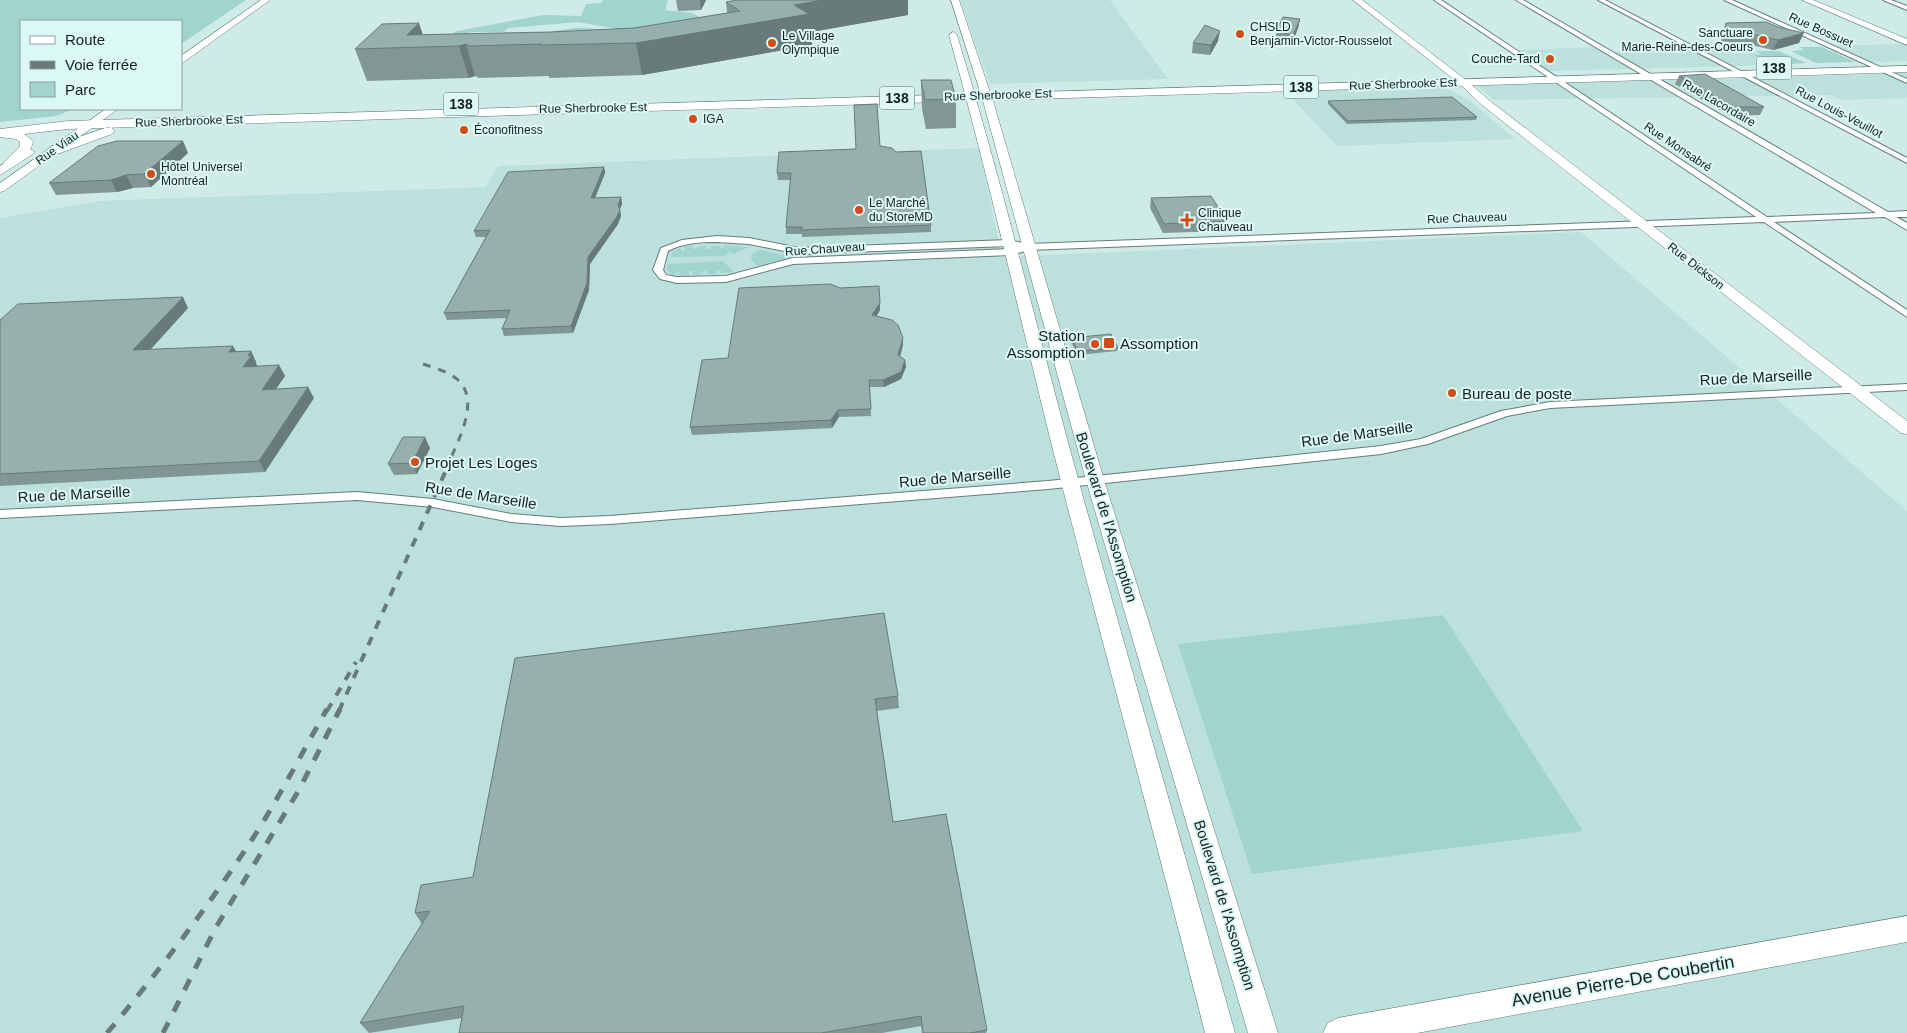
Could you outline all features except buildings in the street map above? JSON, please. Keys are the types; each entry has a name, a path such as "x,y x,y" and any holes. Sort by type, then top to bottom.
{"main road":[{"name":"Rue Sherbrooke Est","path":"1737,72 1907,64"},
{"name":"Rue Sherbrooke Est","path":"0,126 85,120 1448,78 1907,69"},
{"name":"Rue Sherbrooke Est","path":"0,133 85,120 165,122 371,111"},
{"path":"46,145 107,131 165,122"},
{"path":"0,133 19,136 27,141 26,147 5,168"}],"street":[{"path":"182,47 252,0"},
{"path":"182,60 266,0"},
{"name":"Boulevard de l'Assomption","path":"956,0 992,116 1016,247 1070,483 1147,759 1220,1033"},
{"name":"Rue Monsabré","path":"1437,0 1907,314"},
{"name":"Rue Lacordaire","path":"1519,0 1907,228"},
{"name":"Rue Louis-Veuillot","path":"1601,0 1907,161"},
{"name":"Rue Bossuet","path":"1726,0 1907,81"},
{"path":"1806,0 1907,42"},
{"path":"1886,0 1907,8"},
{"name":"Rue Dickson","path":"1353,3 1386,35"},
{"name":"Rue Dickson","path":"1353,3 1448,78 1486,103"},
{"name":"Boulevard de l'Assomption","path":"950,24 1016,247 1095,480 1263,1033"},
{"name":"Rue Dickson","path":"1448,78 1486,103 1907,429"},
{"name":"Rue Viau","path":"0,188 46,145 85,120 110,110"},
{"path":"977,117 992,116"},
{"name":"Rue Viau","path":"5,168 85,120"},
{"name":"Rue Chauveau","path":"1016,247 800,261 726,278 677,280 663,277 658,270 664,250 688,241 736,240 799,251 1016,247 1907,214"},
{"name":"Rue de Marseille","path":"0,514 357,496 432,502 492,516 585,522 1070,483 1388,449 1424,442 1505,413 1550,405 1907,387"},
{"name":"Avenue Pierre-De Coubertin","path":"1338,1033 1907,929"}],"shaded area":[{"path":"960,0 1110,0 1168,79 990,84"},
{"path":"1883,35 1907,36 1907,61 1859,63 1823,46 1900,44"},
{"path":"1604,47 1614,52 1742,48 1776,65 1550,71 1517,50"},
{"path":"1907,73 1907,98 1842,100 1831,95 1494,100 1477,86"},
{"path":"1442,86 1469,100 1515,139 1337,146 1283,89"},
{"path":"979,148 1002,257 1581,232 1907,511 1907,1033 0,1033 0,218 99,201 486,187 498,166"}],"green space":[{"path":"0,0 246,0 182,43 182,20 20,20 20,110 71,110 56,116 0,122"},
{"path":"603,0 668,0 665,10 692,13 711,23 690,29 704,40 655,48 624,48 615,43 592,45 561,43 568,49 542,54 535,50 494,59 486,59 471,54 472,49 575,28 633,32 578,22 509,28 503,32 472,32 444,38 457,31 543,15 581,16 586,4 601,3"},
{"path":"1799,47 1822,47 1855,62 1816,63 1791,51 1804,50"},
{"path":"1756,51 1779,51 1806,63 1775,65 1751,53 1762,55"},
{"path":"724,245 749,247 734,254 729,252 724,256 670,257 673,251 680,248 682,251 685,250 684,247 693,246 694,249 697,249 698,246 707,246 707,249 711,249 711,246 721,246 720,248 724,248"},
{"path":"759,250 785,255 832,255 791,257 758,266 751,259 752,254"},
{"path":"723,261 734,272 720,273 720,270 717,270 717,274 707,274 707,271 703,271 703,274 693,275 693,271 689,271 689,275 678,275 680,271 673,275 667,270 668,264"},
{"path":"1443,615 1583,831 1252,874 1178,644"}],"railway":[{"path":"423,364 442,370 458,380 464,388 467,398 466,420 450,460"},
{"path":"339,711 451,459"},
{"path":"327,711 356,662"},
{"path":"107,1033 184,936 238,861 274,804 327,709"},
{"path":"163,1033 215,929 299,790 339,711"}],"place":[{"name":"CHSLD Benjamin-Victor-Rousselot","path":"1240,34"},
{"name":"Sanctuare Marie-Reine-des-Coeurs","path":"1763,40"},
{"name":"Le Village Olympique","path":"772,43"},
{"name":"Couche-Tard","path":"1550,59"},
{"name":"IGA","path":"693,119"},
{"name":"Éconofitness","path":"464,130"},
{"name":"Hôtel Universel Montréal","path":"151,174"},
{"name":"Le Marché du StoreMD","path":"859,210"},
{"name":"Clinique Chauveau","path":"1187,220"},
{"name":"Assomption","path":"1109,343"},
{"name":"Station Assomption","path":"1095,344"},
{"name":"Bureau de poste","path":"1452,393"},
{"name":"Projet Les Loges","path":"415,462"}]}
